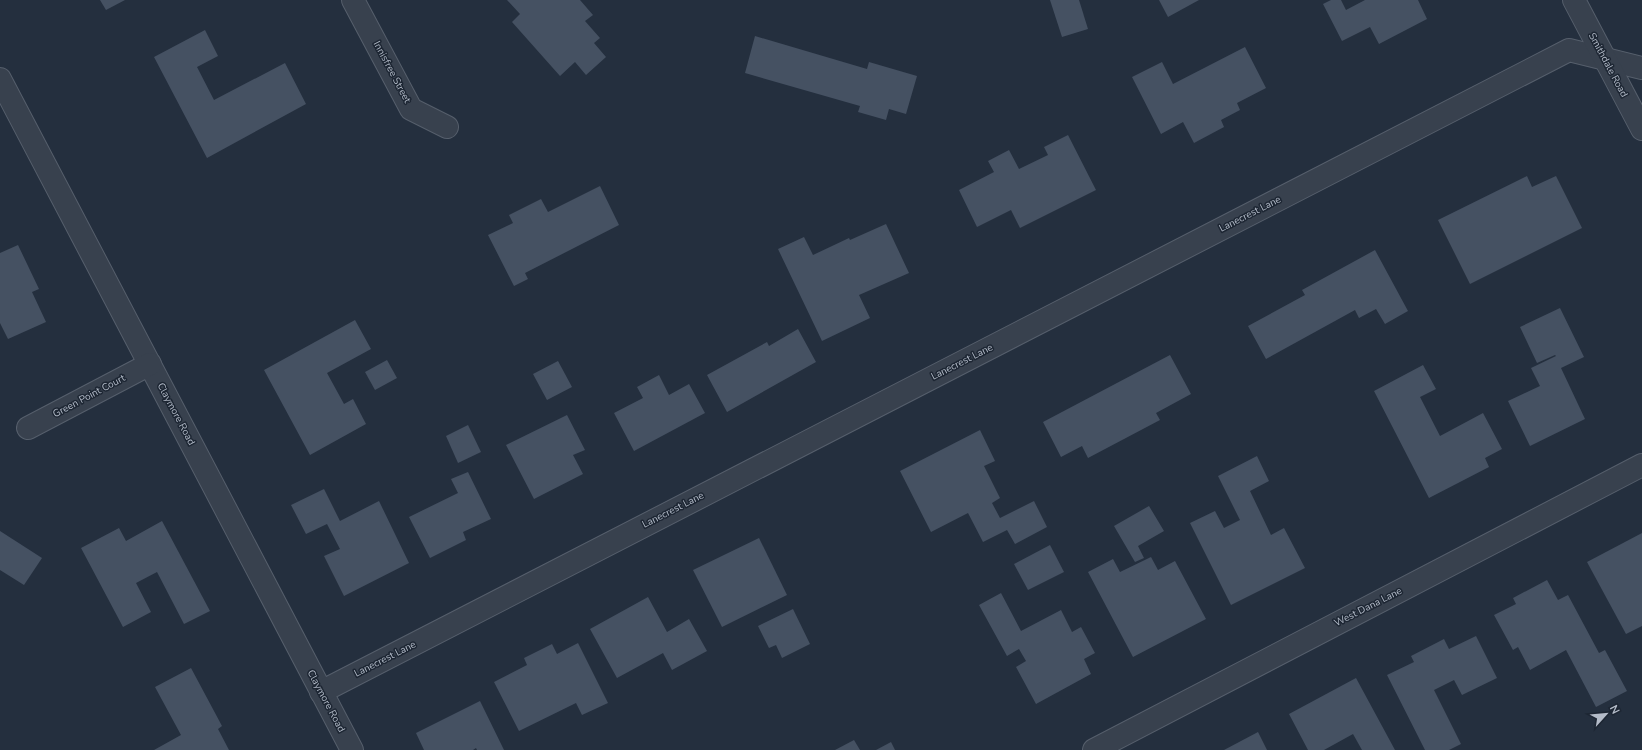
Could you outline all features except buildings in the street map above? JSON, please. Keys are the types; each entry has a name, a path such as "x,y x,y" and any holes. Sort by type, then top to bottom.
{"street":[{"name":"Innisfree Street","path":"353,0 411,109 447,127"},
{"name":"Smithdale Road","path":"1574,0 1642,129"},
{"name":"Lanecrest Lane","path":"321,692 1569,50 1642,68"},
{"name":"Claymore Road","path":"0,79 352,750"},
{"name":"Green Point Court","path":"28,428 150,364"},
{"name":"West Dana Lane","path":"1094,750 1642,465"}]}
